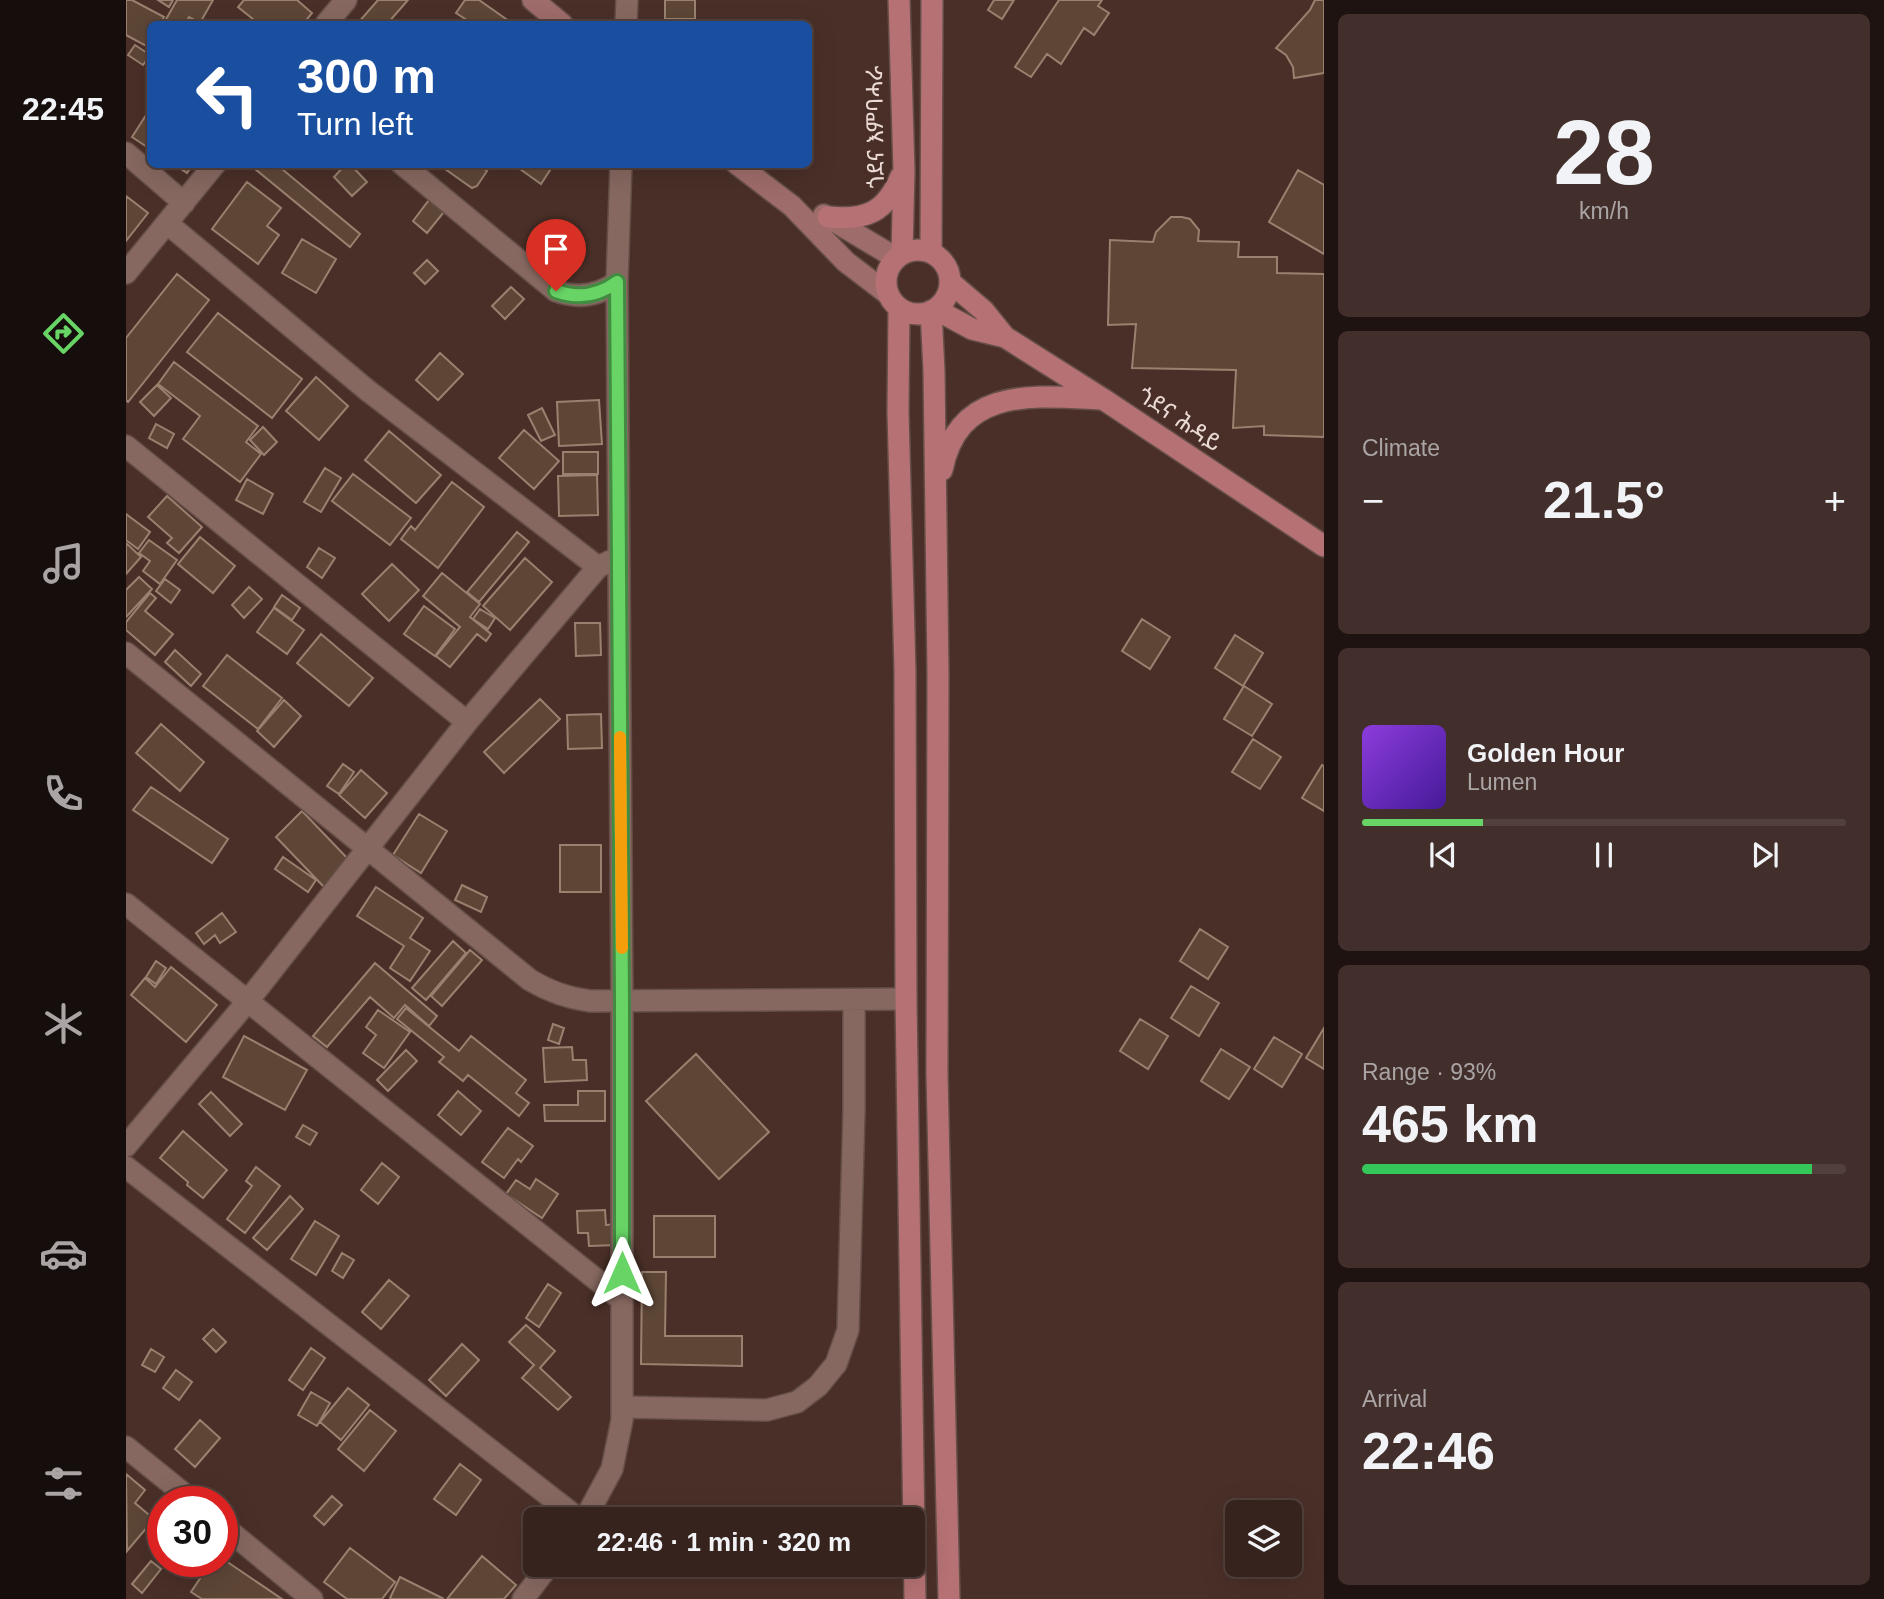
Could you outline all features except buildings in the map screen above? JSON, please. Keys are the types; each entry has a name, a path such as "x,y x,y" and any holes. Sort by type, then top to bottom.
{"main road":[{"path":"533,0 558,21"},
{"name":"ጎደና እምባሓራ","path":"899,0 904,171 899,256"},
{"path":"931,253 932,0"},
{"path":"742,168 792,206 846,262 894,301 915,314 933,310 948,293 950,282 946,266 939,257 922,250 899,256 888,268 886,281 894,301 905,682 906,999 915,1599"},
{"path":"828,217 854,218 873,212 890,198 904,171"},
{"path":"792,206 828,217 899,256"},
{"path":"950,282 984,311 1005,337"},
{"path":"933,310 972,329 1005,337"},
{"path":"933,310 937,1074 949,1599"},
{"name":"ጎደና ሕዳይ","path":"1005,337 1324,546"},
{"path":"936,496 944,456 954,433 969,418 991,403 1010,398 1036,397 1103,399"}],"street":[{"path":"328,21 346,0"},
{"path":"626,21 627,0"},
{"path":"126,153 184,203"},
{"path":"126,273 212,168"},
{"path":"407,168 556,291 566,295 586,296 606,290 617,282"},
{"path":"591,1507 612,1469 618,1446 622,1407 617,282 621,168"},
{"path":"167,224 367,390 598,567"},
{"path":"126,446 467,722"},
{"path":"126,1146 247,1002 467,722 598,567 618,557"},
{"path":"126,653 530,980 548,990 568,998 622,1002 906,999"},
{"path":"126,904 622,1300"},
{"path":"622,1407 767,1409 797,1402 818,1386 836,1364 848,1330 854,1001"},
{"path":"126,1167 564,1507"},
{"path":"126,1447 174,1486"},
{"path":"238,1538 313,1599"},
{"path":"523,1599 540,1577"}],"slow traffic":[{"path":"620,737 622,948"}],"route":[{"path":"556,291 566,295 586,296 606,290 617,282 622,1273"}]}
